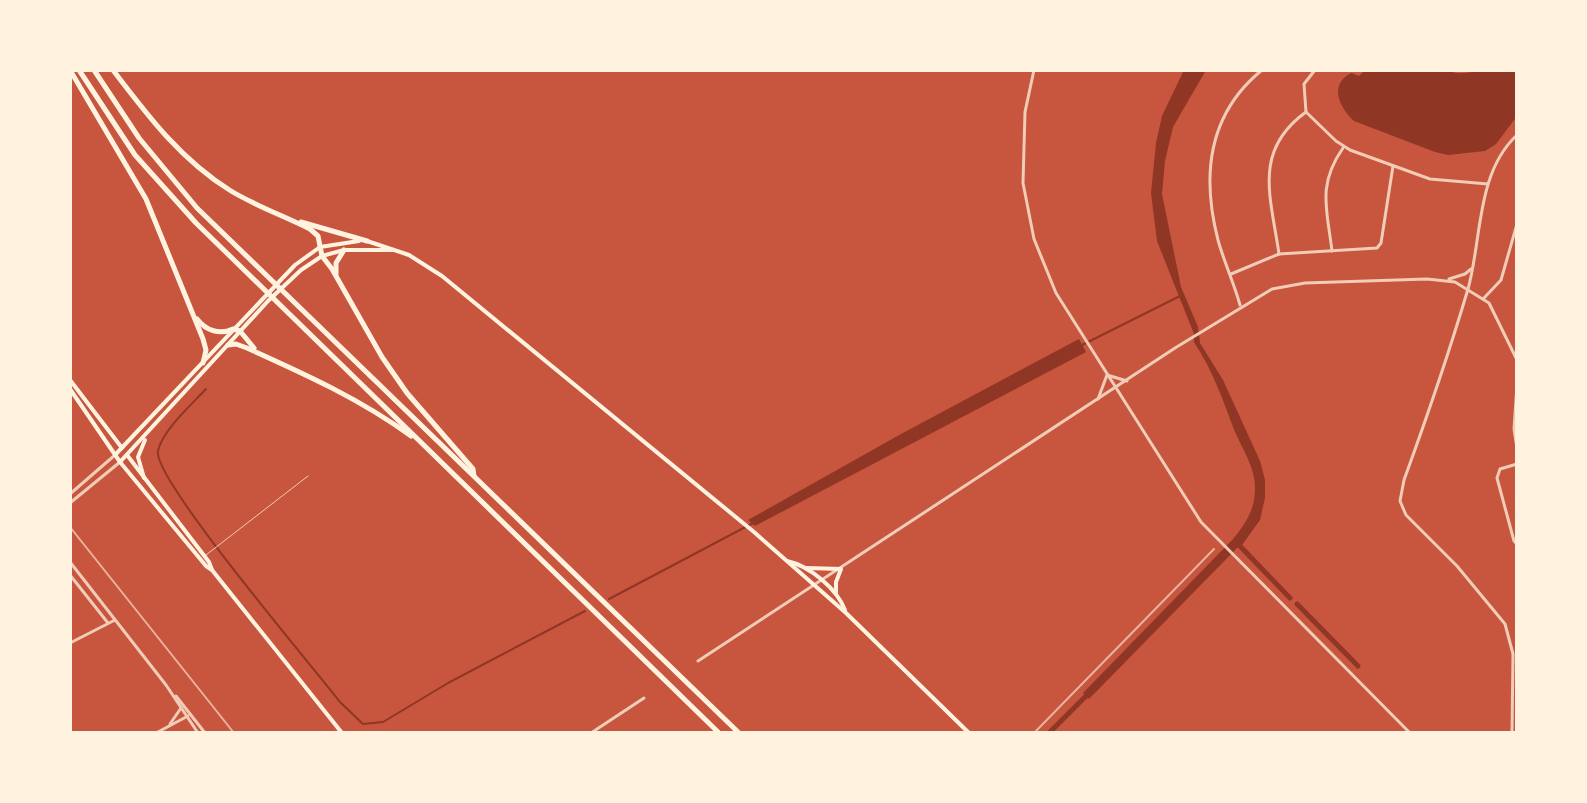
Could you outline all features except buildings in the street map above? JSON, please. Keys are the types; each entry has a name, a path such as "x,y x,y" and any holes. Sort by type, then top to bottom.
{"highway":[{"path":"70,70 146,199 194,315 206,350 203,363"},
{"path":"79,70 123,138 162,187 719,733"},
{"path":"94,70 139,138 184,193 739,733"},
{"path":"113,70 183,156 232,191 314,232 319,239 322,256 374,343 407,393 473,469 474,476"},
{"path":"289,218 367,241"},
{"path":"336,275 336,263 344,250"},
{"path":"194,315 205,328 213,331 236,330 258,353"},
{"path":"228,345 239,344 359,401 424,445"}],"main road":[{"path":"115,455 302,259 320,247 342,241 367,241 418,260 442,276 754,532 846,613 969,733"},
{"path":"283,281 322,256 344,250 394,250"},
{"path":"120,462 228,345 236,330"},
{"path":"70,380 202,558"},
{"path":"70,389 120,462 212,570 342,733"},
{"path":"144,478 138,462 139,452 150,431"},
{"path":"787,561 823,581 837,595 846,613"},
{"path":"804,568 841,569 836,582 837,595"}],"street":[{"path":"1034,70 1025,112 1022,165 1029,219 1047,273 1083,337 1194,511 1222,544 1410,733"},
{"path":"1240,307 1214,222 1211,178 1213,145 1231,100 1262,70"},
{"path":"1315,70 1304,84 1306,112 1343,147 1437,180 1488,184"},
{"path":"1279,254 1269,177 1271,159 1282,133 1306,112"},
{"path":"1512,733 1513,654 1505,624 1457,566 1412,524 1400,501 1404,480 1468,288 1488,184 1503,151 1517,135"},
{"path":"1332,251 1325,186 1330,167 1343,147"},
{"path":"1231,274 1279,254 1375,250 1381,243 1393,166"},
{"path":"1484,298 1501,280 1517,228"},
{"path":"698,661 1175,348 1272,289 1287,285 1445,280 1465,274 1473,266"},
{"path":"1445,280 1484,298 1517,360"},
{"path":"1107,375 1127,381"},
{"path":"1097,401 1107,375"},
{"path":"1517,385 1514,429 1517,448"},
{"path":"70,494 115,455"},
{"path":"70,503 120,462"},
{"path":"1517,464 1500,469 1497,478 1517,544"},
{"path":"70,562 189,715 198,733"},
{"path":"70,575 108,623"},
{"path":"70,643 115,620"},
{"path":"166,685 205,733"},
{"path":"591,733 644,698"},
{"path":"168,727 181,707"},
{"path":"156,733 189,715"}],"lane":[{"path":"202,558 308,476"}],"shaded area":[{"path":"1184,70 1206,70 1173,127 1162,194 1181,287 1198,327 1200,343 1223,380 1260,461 1265,480 1265,498 1260,520 1242,545 1089,699 1083,693 1237,534 1255,497 1251,467 1212,375 1194,342 1194,334 1157,241 1151,193 1156,143 1162,116"},
{"path":"1365,70 1446,70 1460,73 1517,70 1517,116 1496,144 1485,151 1448,155 1435,152 1354,121 1349,116 1339,97 1340,84 1351,73 1359,76"},
{"path":"1079,339 1086,352 755,526 748,520 901,434"}],"waterway":[{"path":"1082,345 1180,296"},
{"path":"206,389 165,435 158,451 163,468 180,497 237,574 340,702 363,724 383,722 448,683 585,611"},
{"path":"609,599 753,523"},
{"path":"1238,544 1290,598"},
{"path":"1297,604 1358,666"},
{"path":"1049,733 1091,691"}],"railway":[{"path":"70,527 234,733"},
{"path":"1034,733 1214,549"}]}
